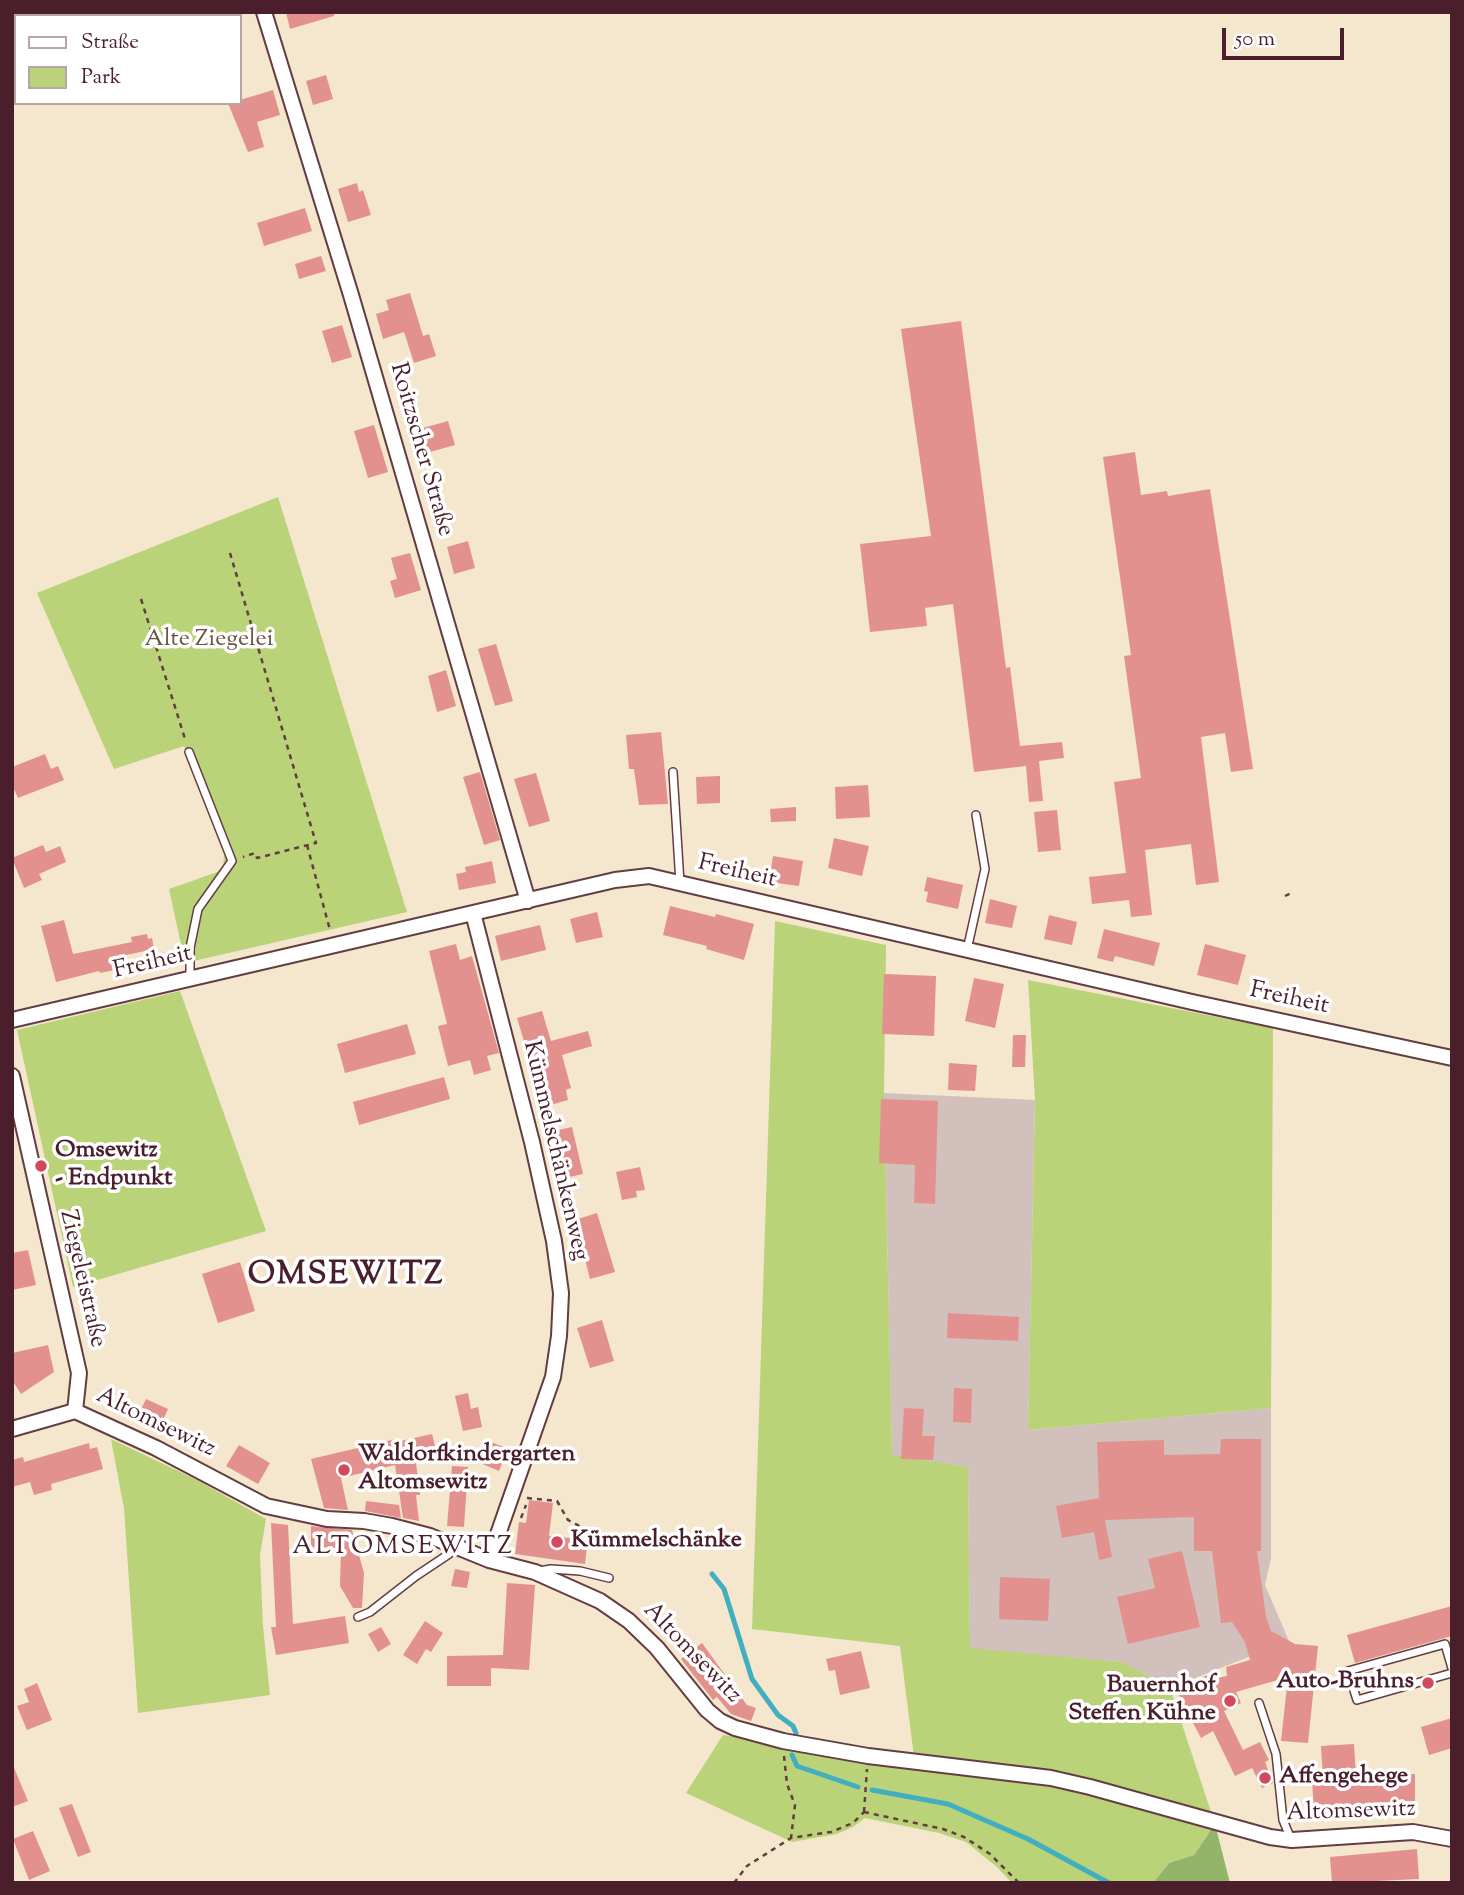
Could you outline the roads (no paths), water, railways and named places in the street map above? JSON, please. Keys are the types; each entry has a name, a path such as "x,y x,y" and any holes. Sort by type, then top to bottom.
{"street":[{"name":"Roitzscher Straße","path":"264,12 351,295 528,901"},
{"name":"Freiheit","path":"12,1020 636,876 649,876 1192,1002 1452,1058"},
{"name":"Kümmelschänkenweg","path":"473,913 532,1142 554,1241 561,1293 559,1336 552,1377 489,1560"},
{"name":"Ziegeleistraße","path":"12,1076 79,1373 75,1411"},
{"name":"Altomsewitz","path":"12,1429 75,1411 156,1448 266,1506 327,1519 392,1526 430,1536 489,1560 535,1572 600,1601 629,1621 657,1648 694,1696 720,1721 783,1741 868,1756 1051,1778 1270,1837 1292,1840 1413,1832 1452,1839"}],"lane":[{"path":"189,752 233,861 198,909 190,948 190,979"},
{"path":"673,772 680,883"},
{"path":"967,950 985,869 976,815"},
{"path":"358,1617 370,1612 449,1554 451,1546"},
{"path":"535,1572 551,1569 580,1571 609,1578"},
{"path":"1452,1668 1445,1644 1348,1671 1357,1700 1452,1674"},
{"path":"1259,1703 1276,1754 1283,1820 1292,1840"}],"waterway":[{"path":"712,1574 724,1589 752,1679 778,1715 793,1726 796,1733"},
{"path":"792,1755 797,1766 858,1787"},
{"path":"872,1790 948,1804 1028,1839 1109,1883"}],"place":[{"name":"Omsewitz - Endpunkt","path":"41,1166"},
{"name":"Waldorfkindergarten Altomsewitz","path":"344,1470"},
{"name":"Kümmelschänke","path":"557,1542"},
{"name":"Auto-Bruhns","path":"1428,1683"},
{"name":"Bauernhof Steffen Kühne","path":"1230,1701"},
{"name":"Affengehege","path":"1265,1778"}],"district":[{"name":"OMSEWITZ","path":"346,1278"},
{"name":"ALTOMSEWITZ","path":"403,1549"}],"park label":[{"name":"Alte Ziegelei","path":"209,641"}]}
